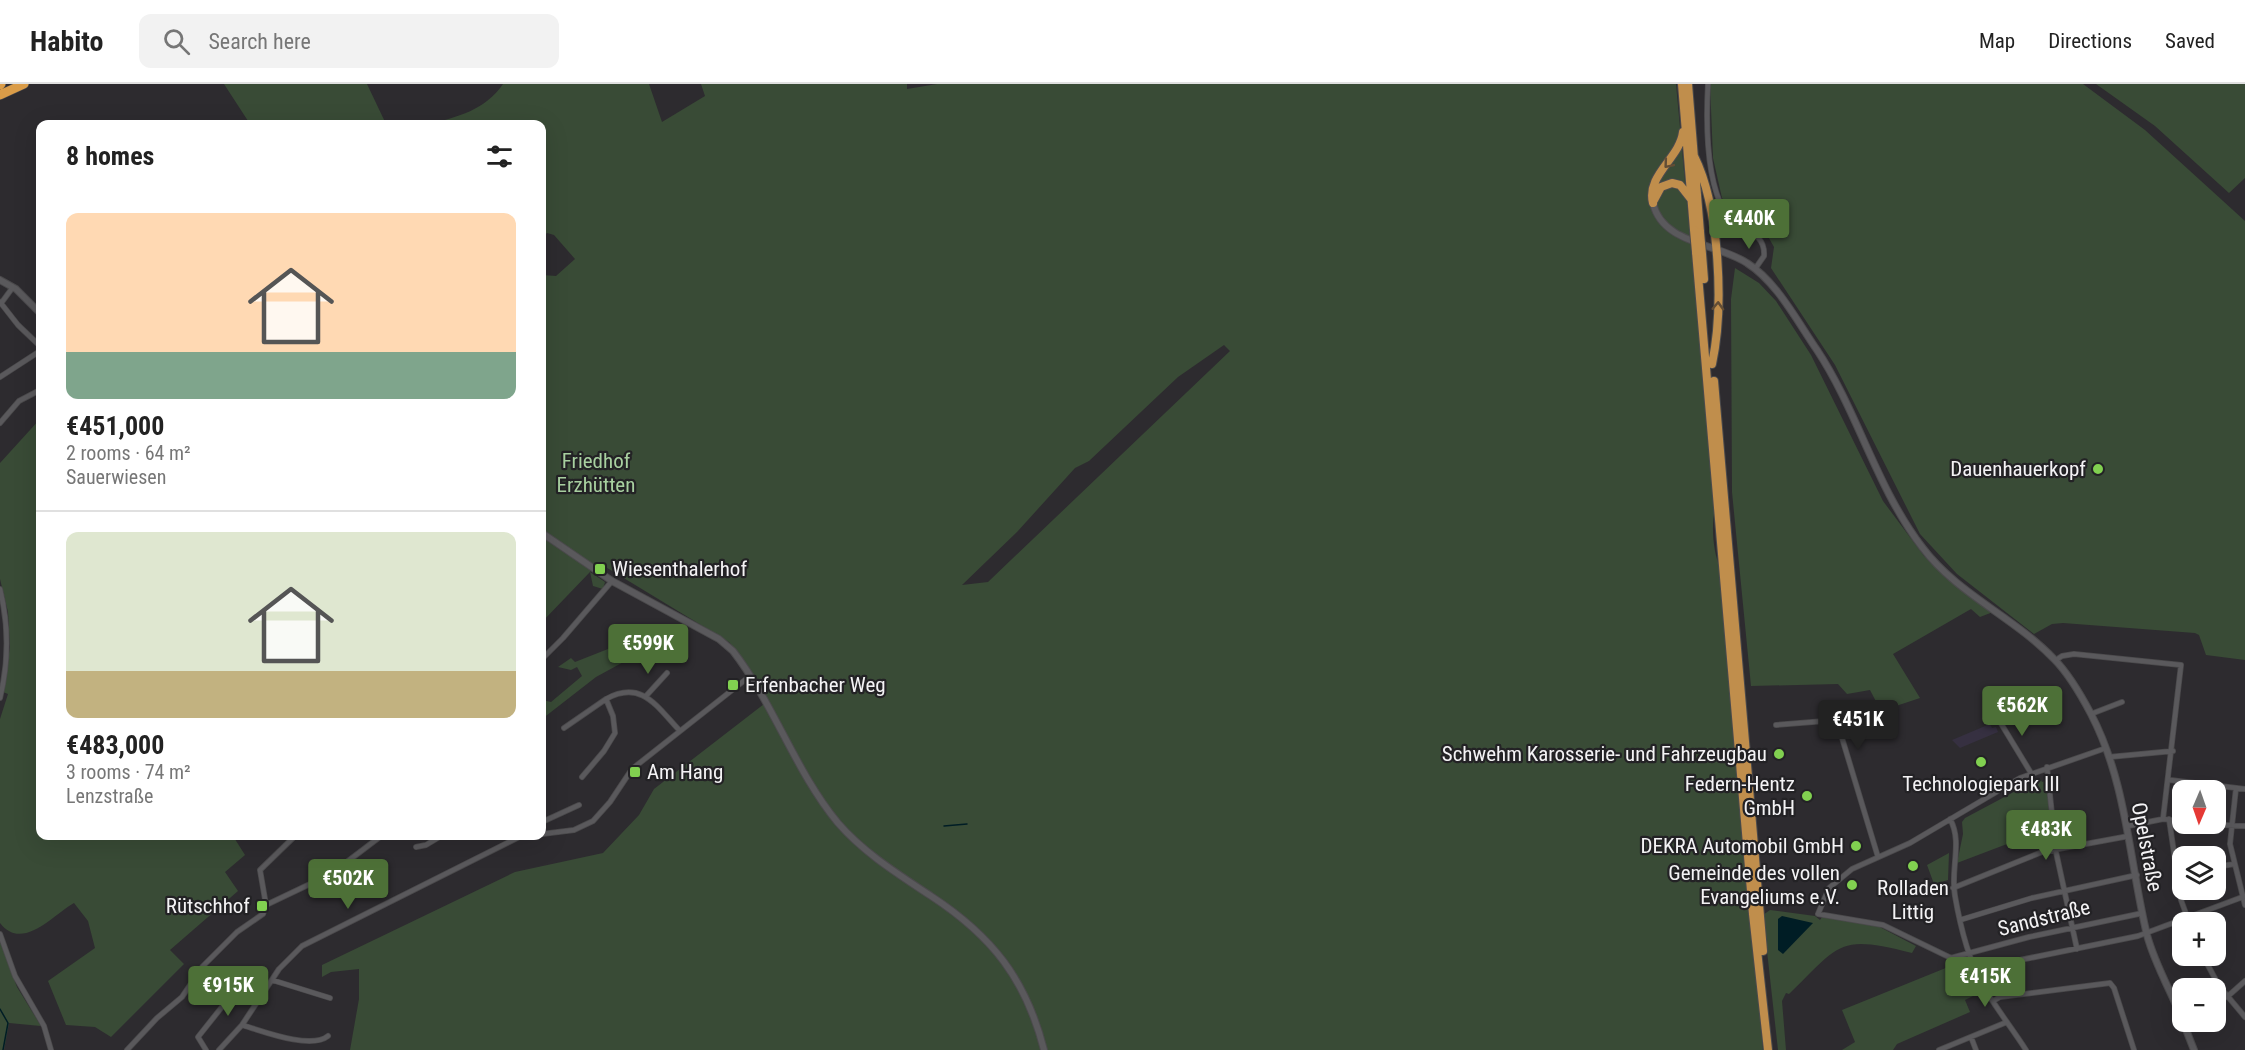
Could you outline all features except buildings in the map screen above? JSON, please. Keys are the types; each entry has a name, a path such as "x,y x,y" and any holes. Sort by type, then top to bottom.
{"highway":[{"path":"0,95 24,84"},
{"path":"1682,84 1692,202 1697,231"},
{"path":"1688,84 1695,156 1697,231 1768,1050"},
{"path":"1653,203 1654,185 1678,150 1686,125"},
{"path":"1695,156 1710,209 1717,248 1718,300 1712,364"},
{"path":"1653,203 1657,191 1672,183 1680,185 1692,202"},
{"path":"1699,253 1712,364 1755,902"},
{"path":"1756,914 1773,1050"}],"street":[{"path":"1653,203 1661,222 1670,231 1717,248 1755,269 1764,256 1762,242 1756,234 1730,219 1717,194 1707,132 1708,84"},
{"name":"Opelstraße","path":"1755,269 1788,308 1824,362 1879,476 1911,532 1936,563 2056,660 2091,714 2109,757 2128,826 2147,933 2158,967 2172,997"},
{"path":"0,280 13,286 36,309"},
{"path":"13,286 1,302 12,318 36,342"},
{"path":"0,376 36,354"},
{"path":"0,423 19,401 36,392"},
{"path":"546,536 612,581 724,643 737,656 811,783 841,826 881,862 962,918 1003,958 1032,1010 1044,1050"},
{"path":"546,655 612,581"},
{"path":"0,589 6,613 8,647 0,698"},
{"path":"2056,660 2062,656 2074,654 2181,665 2166,819 2173,846"},
{"path":"646,696 667,673"},
{"path":"546,834 574,830 593,821 610,802 632,769 750,676"},
{"path":"564,728 569,722 606,699 624,691 646,696 680,731"},
{"path":"582,777 615,734 606,699"},
{"path":"2091,714 2122,702"},
{"path":"1994,712 2031,773"},
{"path":"1776,725 1825,721 1839,728 1878,857 1910,843 2031,773 2106,748"},
{"path":"2109,757 2173,751"},
{"path":"2047,767 2055,849 2077,949"},
{"path":"2170,780 2245,789"},
{"path":"2236,788 2231,827 2234,864 2245,905"},
{"path":"546,820 579,805"},
{"path":"1950,819 1957,838 1953,888 1971,954 1976,969 1993,1001 2026,1050"},
{"path":"2128,826 2172,820"},
{"path":"2226,826 2245,825"},
{"path":"1953,888 2013,862 2055,849 2129,836"},
{"path":"127,1050 157,1018 182,998 203,966 230,940 263,914 266,905 260,870 291,840"},
{"path":"266,905 331,874 376,840"},
{"path":"416,847 434,840"},
{"path":"219,1050 242,1025 288,958 302,946 512,840"},
{"name":"Sandstraße","path":"1878,857 1837,879 1824,896 1818,914 1883,925 1948,958 2072,927 2143,913"},
{"path":"2226,865 2234,864"},
{"path":"1960,920 2064,891 2137,875"},
{"path":"2207,912 2244,897"},
{"path":"1976,969 2077,949 2172,925"},
{"path":"0,934 15,976 44,1026 51,1050"},
{"path":"2209,966 2227,997 2245,1017"},
{"path":"272,980 330,998"},
{"path":"2227,997 2245,981"},
{"path":"1993,1001 2000,997 2109,983 2114,988 2134,1050"},
{"path":"206,1050 198,1037 237,988 259,1000"},
{"path":"1939,1050 2007,1022"},
{"path":"242,1025 298,1041 320,1042 328,1036"},
{"name":"Opelstraße","path":"2187,1032 2194,1050"},
{"path":"1971,1037 1976,1050"}],"shaded area":[{"path":"1990,724 1992,728 1996,727 1998,732 1960,748 1952,740"}],"green space":[{"path":"224,84 367,84 384,120 247,120"},
{"name":"Friedhof Erzhütten","path":"503,84 649,84 662,122 705,96 701,84 907,84 907,89 937,84 1676,84 1715,509 1713,538 1720,567 1763,1050 350,1050 359,999 359,969 331,972 322,977 322,965 515,872 603,853 639,815 654,789 768,701 749,667 729,642 599,563 546,618 546,275 556,276 575,259 554,235 546,234 546,120 443,120 470,111 488,100","holes":["1224,345 1230,351 988,582 962,585 1017,532 1075,468 1089,461 1178,377"]},
{"path":"1710,84 2083,84 2145,130 2245,221 2245,660 2206,655 2199,635 2195,633 2063,623 2052,624 2034,634 1957,574 1920,534 1835,365 1771,268 1774,247 1766,233 1734,217 1722,198 1713,158"},
{"path":"2096,84 2245,84 2245,178 2229,193 2155,126"},
{"path":"1735,268 1759,283 1776,301 1811,355 1883,501 1924,556 1946,578 1993,612 1980,617 1971,609 1893,654 1920,698 1881,711 1870,690 1847,694 1838,684 1751,686 1732,492 1731,299"},
{"path":"36,423 36,840 236,840 245,855 225,872 238,891 170,950 184,964 111,1037 95,1027 66,1025 48,981 95,948 88,921 74,903 28,933 18,934 9,931 0,923 0,719 8,694 3,692 10,647 8,612 0,579 0,463"},
{"path":"590,572 605,582 603,589 593,586"},
{"path":"635,629 649,634 659,644 650,656 640,653 596,677 546,716 546,701 551,702 582,676 577,667 571,670 558,667 571,658 575,662 608,649"},
{"path":"2040,778 2042,782 2048,780 2052,827 1957,863 1963,834 1962,822 1965,818"},
{"path":"1949,853 1948,880 1934,884 1927,865"},
{"path":"1770,910 1815,916 1820,920 1822,917 1876,925 1916,946 1912,953 1868,944 1854,944 1831,954 1789,994 1786,993 1782,1001 1786,1050 1778,1050 1763,915"},
{"path":"0,941 17,987 41,1026 9,1023 4,1050 0,1050"},
{"path":"1963,961 1977,994 1965,1000 1970,1012 1897,1044 1893,1050 1842,1050 1855,1042 1842,1010"}],"water":[{"path":"1782,916 1813,923 1783,954 1778,950 1778,919"}],"waterway":[{"path":"944,826 967,824"},
{"path":"0,1009 8,1023 3,1050"}],"place":[{"name":"Dauenhauerkopf","path":"2098,469"},
{"name":"Wiesenthalerhof","path":"600,569"},
{"name":"Erfenbacher Weg","path":"733,685"},
{"name":"Schwehm Karosserie- und Fahrzeugbau","path":"1779,754"},
{"name":"Technologiepark III","path":"1981,762"},
{"name":"Am Hang","path":"635,772"},
{"name":"Federn-Hentz GmbH","path":"1807,796"},
{"name":"DEKRA Automobil GmbH","path":"1856,846"},
{"name":"Rolladen Littig","path":"1913,866"},
{"name":"Gemeinde des vollen Evangeliums e.V.","path":"1852,885"},
{"name":"Rütschhof","path":"262,906"}]}
